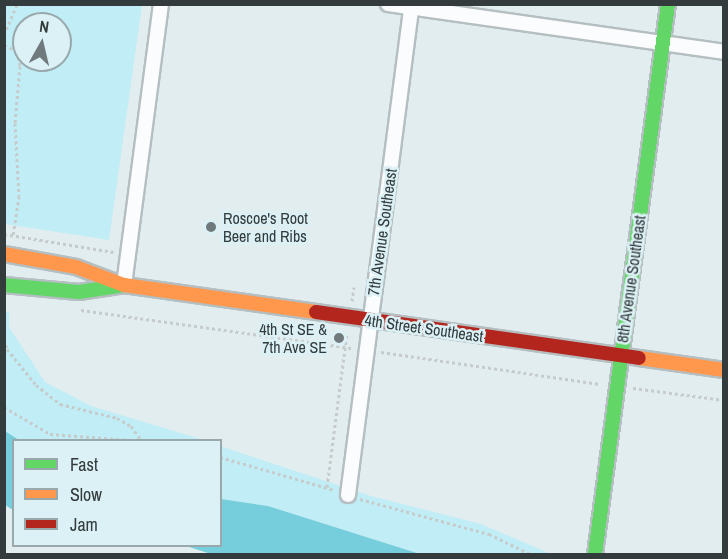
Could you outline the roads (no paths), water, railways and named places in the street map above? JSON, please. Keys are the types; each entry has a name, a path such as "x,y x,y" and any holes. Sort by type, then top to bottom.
{"main road":[{"name":"8th Avenue Southeast","path":"595,555 668,4"},
{"name":"4th Street Southeast","path":"4,254 76,267 124,285 723,370"},
{"name":"4th Street Southeast","path":"4,285 79,292 124,285"}],"street":[{"path":"124,285 161,4"},
{"path":"388,4 723,52"},
{"name":"7th Avenue Southeast","path":"348,495 412,6"}],"water":[{"path":"5,431 17,439 12,439 12,509 5,505"},
{"path":"222,499 268,506 420,554 211,554 189,547 222,547"}],"place":[{"name":"Roscoe's Root Beer and Ribs","path":"211,227"},
{"name":"4th St SE & 7th Ave SE","path":"339,338"}]}
